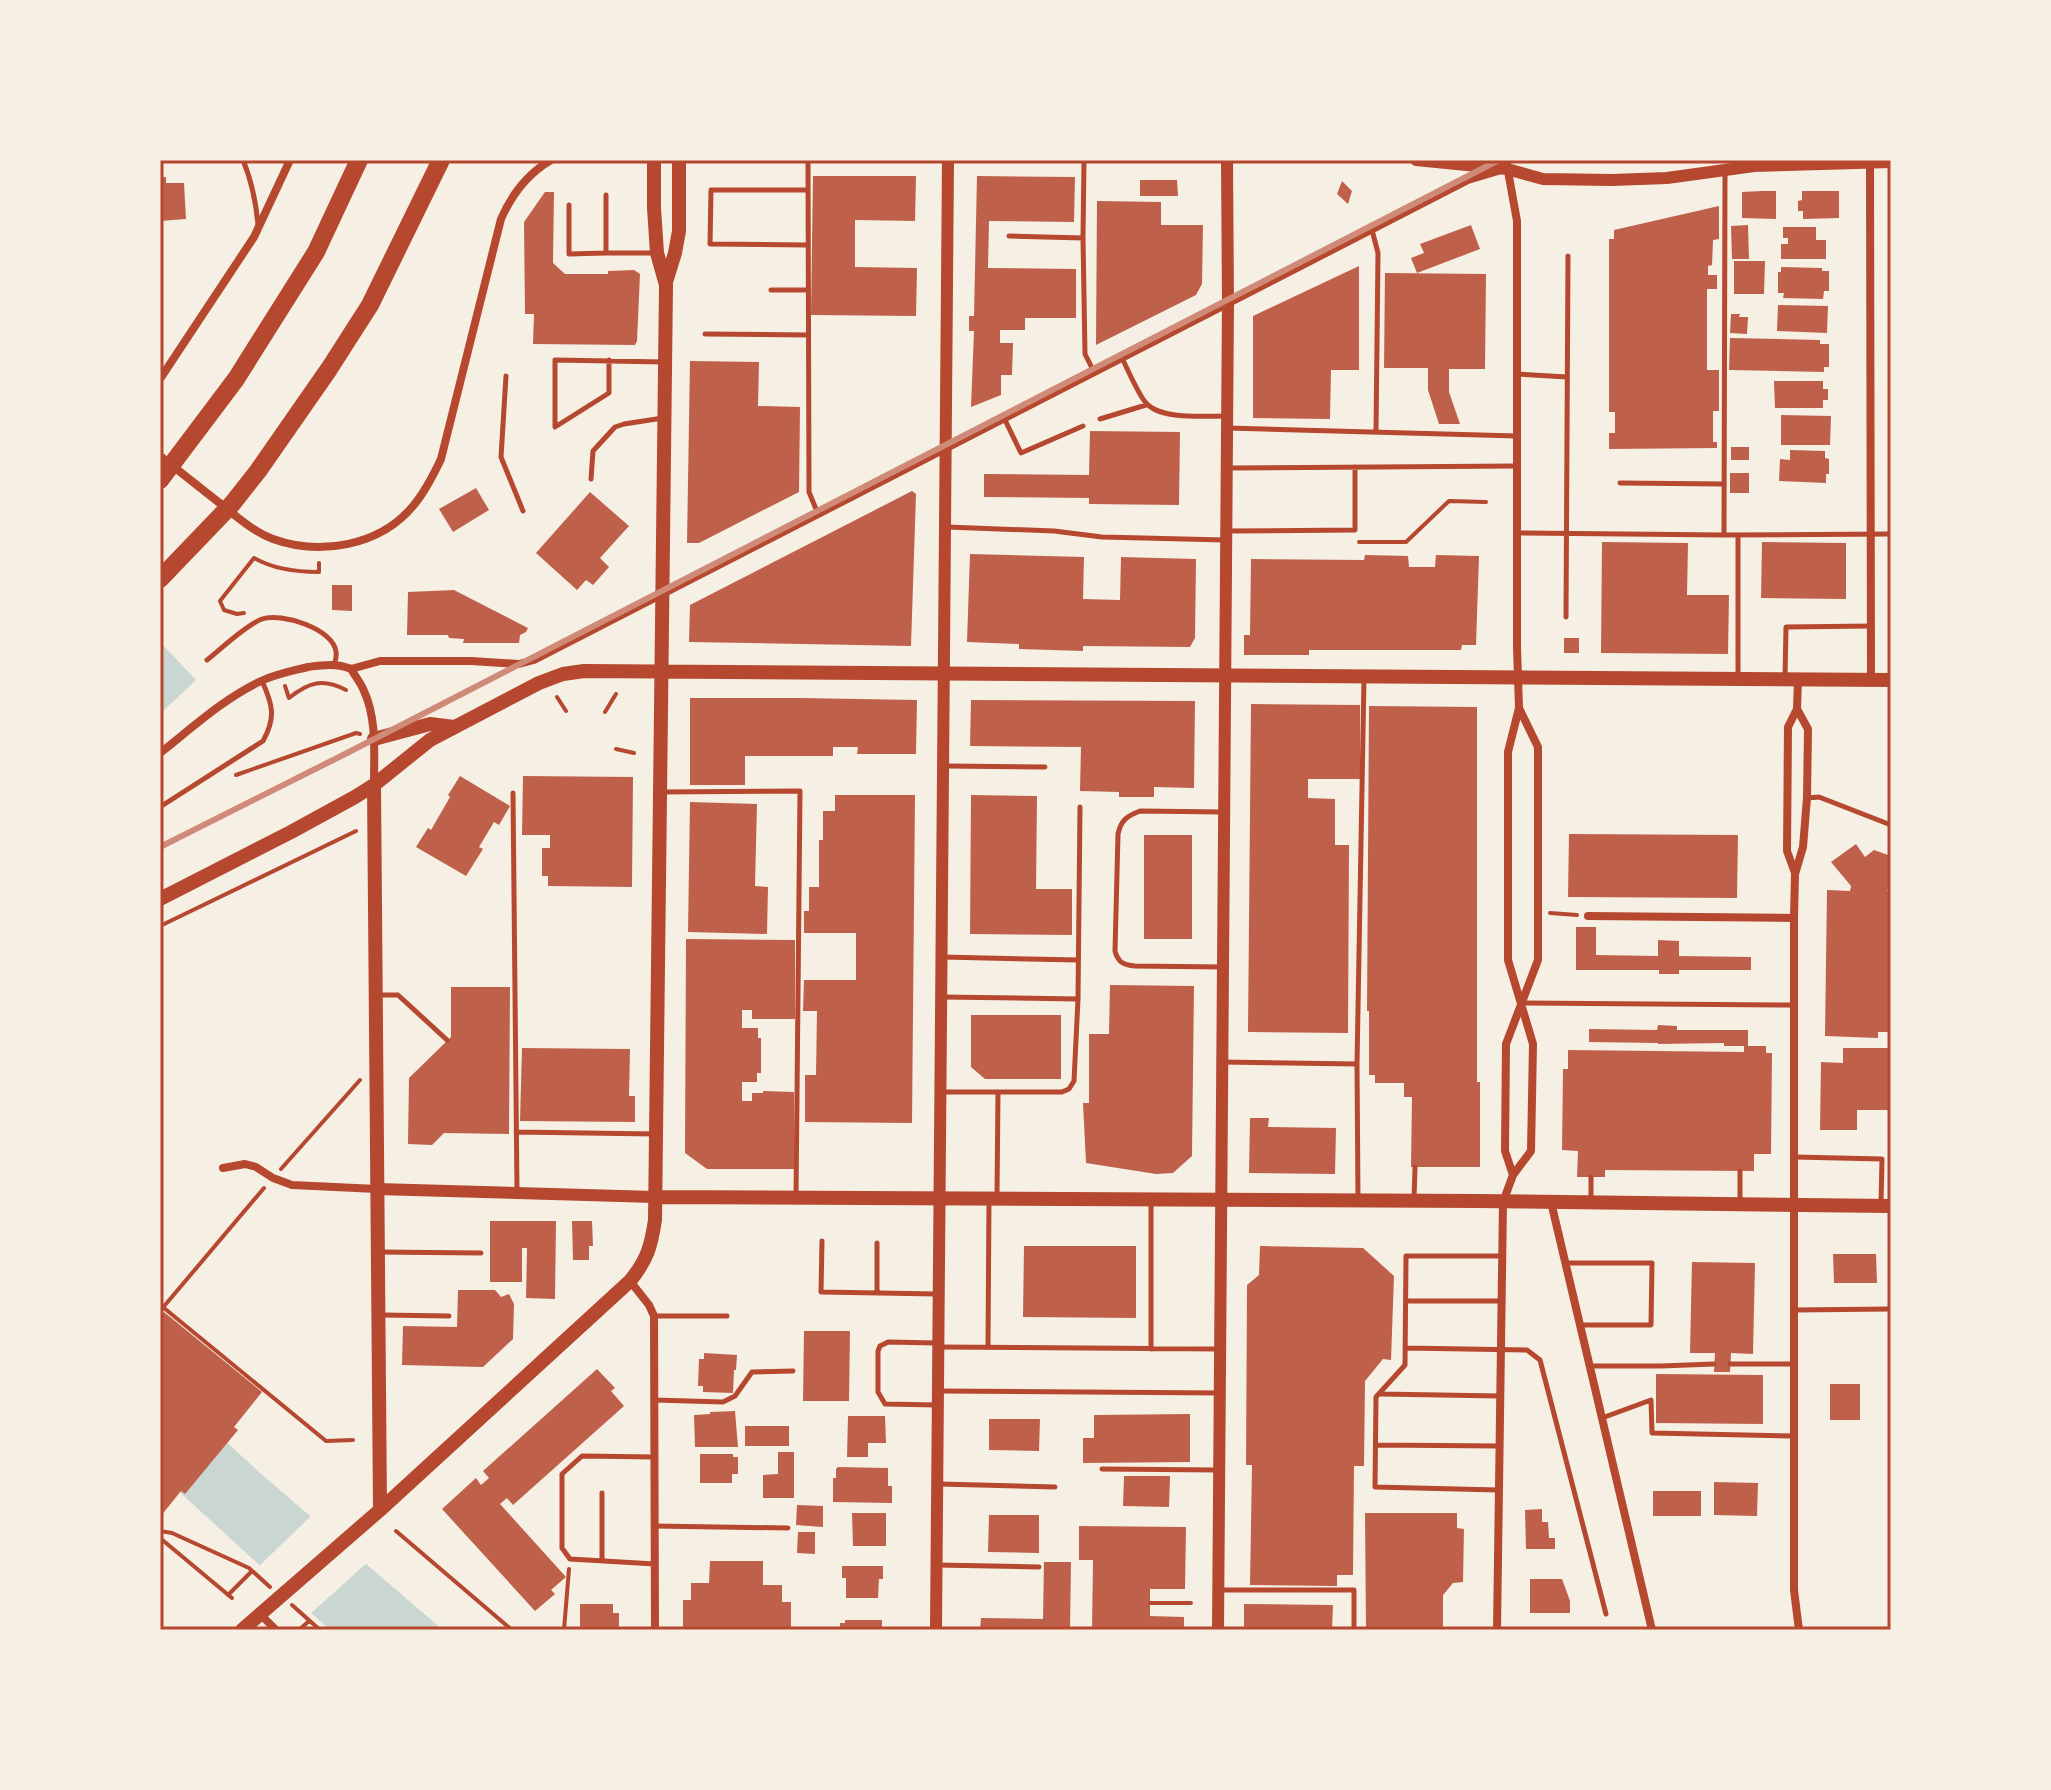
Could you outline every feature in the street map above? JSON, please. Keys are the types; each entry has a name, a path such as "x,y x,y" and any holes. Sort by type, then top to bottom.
{"highway":[{"path":"160,480 236,379 316,252 359,160"},
{"path":"160,579 232,504 329,369 370,305 441,160"}],"main road":[{"path":"654,160 657,253 666,285"},
{"path":"242,1630 377,1512 630,1281 645,1262 652,1241 655,1220 666,285 679,231 679,160"},
{"path":"160,899 291,832 374,785 430,740 454,727 539,683 563,674 584,671 1891,680"},
{"path":"374,739 430,724 454,727"},
{"path":"374,785 377,1512"},
{"path":"655,1197 1886,1206"}],"street":[{"path":"160,379 221,290 258,228 290,160"},
{"path":"160,456 246,524 288,543 330,547 351,543 376,535 397,521 424,492 441,459 501,219 516,190 551,160"},
{"path":"936,1630 948,160"},
{"path":"1218,1630 1227,160"},
{"path":"1416,160 1506,164 1543,179 1612,180 1667,178 1754,166 1891,162"},
{"path":"1870,161 1871,680"},
{"path":"160,753 215,710 262,680 292,671 334,665 351,669 380,661 519,664 534,660 1468,180 1506,164"},
{"path":"1497,1630 1503,1202 1513,1175 1531,1151 1533,1044 1508,960 1508,752 1519,708 1517,221 1506,164"},
{"path":"351,669 369,704 374,739 374,785"},
{"path":"1791,679 1797,709 1808,729 1807,798 1803,847 1795,874 1794,918 1794,1590 1799,1630"},
{"path":"1513,1175 1505,1151 1506,1044 1538,960 1538,747 1519,708"},
{"path":"1795,874 1787,851 1788,727 1797,709"},
{"path":"1588,916 1794,918"},
{"path":"223,1168 245,1164 282,1182 303,1186 655,1197"},
{"path":"1551,1202 1652,1630"},
{"path":"630,1281 654,1316 655,1630"},
{"path":"260,1614 276,1630"}],"lane":[{"path":"243,160 257,204 258,228"},
{"path":"808,160 809,492 818,514"},
{"path":"1084,160 1085,354 1094,372"},
{"path":"1724,535 1725,171"},
{"path":"807,190 711,190 710,244 807,245"},
{"path":"606,195 606,253"},
{"path":"569,205 569,254 657,253"},
{"path":"1372,230 1378,253 1376,432"},
{"path":"1009,236 1083,238"},
{"path":"1566,617 1568,256"},
{"path":"771,290 808,290"},
{"path":"705,334 808,335"},
{"path":"1121,358 1146,405 1163,413 1227,422 1376,432 1517,436"},
{"path":"609,360 609,393 555,427 555,360 609,360 665,362"},
{"path":"160,367 172,364"},
{"path":"1517,374 1567,377"},
{"path":"506,376 501,457 523,511"},
{"path":"1100,419 1146,405"},
{"path":"591,479 593,451 615,427 664,418"},
{"path":"1004,418 1021,453 1083,426"},
{"path":"1227,468 1517,466"},
{"path":"945,527 1054,531 1102,537 1355,530 1355,467"},
{"path":"1620,483 1724,484"},
{"path":"1517,533 1891,534"},
{"path":"1738,535 1738,679"},
{"path":"207,660 258,620 272,616 312,627 331,640 336,651 334,665"},
{"path":"1791,679 1786,627 1872,626"},
{"path":"1358,1201 1357,1064 1364,676"},
{"path":"160,807 263,741 272,725 271,701 262,680"},
{"path":"943,766 1045,767"},
{"path":"660,792 800,791 796,1198"},
{"path":"513,793 517,1193"},
{"path":"1807,798 1819,797 1891,825"},
{"path":"940,1092 1062,1092 1069,1089 1074,1081 1080,807"},
{"path":"1223,967 1126,965 1118,960 1115,951 1120,823 1140,811 1224,812"},
{"path":"941,957 1078,960"},
{"path":"375,995 398,995 447,1040"},
{"path":"941,997 1078,999"},
{"path":"1520,1003 1795,1005"},
{"path":"1222,1062 1357,1064"},
{"path":"988,1347 998,1092"},
{"path":"516,1132 656,1134"},
{"path":"1795,1157 1882,1159 1886,1206"},
{"path":"1414,1201 1415,1167"},
{"path":"1739,1204 1740,1171"},
{"path":"1591,1177 1591,1203"},
{"path":"1151,1200 1151,1349"},
{"path":"822,1241 821,1292 938,1294"},
{"path":"877,1243 877,1293"},
{"path":"378,1252 481,1253"},
{"path":"1499,1490 1375,1487 1376,1397 1405,1365 1406,1256 1502,1256"},
{"path":"1565,1263 1652,1263 1651,1325 1579,1325"},
{"path":"1406,1301 1501,1301"},
{"path":"1794,1310 1891,1309"},
{"path":"378,1315 449,1316"},
{"path":"654,1316 727,1316"},
{"path":"937,1405 885,1404 878,1392 880,1346 888,1342 988,1347 1220,1349"},
{"path":"1405,1348 1527,1350 1537,1356 1543,1367 1606,1614"},
{"path":"1590,1366 1714,1364"},
{"path":"1730,1364 1794,1364"},
{"path":"654,1400 723,1402 735,1396 752,1372 793,1371"},
{"path":"937,1391 1220,1393"},
{"path":"1379,1394 1500,1396"},
{"path":"1602,1418 1651,1400 1652,1433 1794,1436"},
{"path":"1376,1445 1500,1446"},
{"path":"655,1457 582,1456 562,1474 562,1548 570,1559 655,1564"},
{"path":"1102,1469 1219,1470"},
{"path":"937,1484 1055,1487"},
{"path":"602,1493 602,1561"},
{"path":"655,1526 788,1528"},
{"path":"936,1565 1039,1567"},
{"path":"1218,1590 1354,1590 1354,1630"}],"path":[{"path":"1359,542 1406,542 1449,501 1486,502"},
{"path":"268,564 319,572 319,563"},
{"path":"289,698 301,688 318,683 332,683 347,691"},
{"path":"605,712 616,694"},
{"path":"557,697 566,711"},
{"path":"356,733 357,724"},
{"path":"227,778 356,733 374,739"},
{"path":"616,749 634,753"},
{"path":"160,926 356,831"},
{"path":"1550,913 1588,916"},
{"path":"353,1440 326,1441 161,1309 376,1062"},
{"path":"160,1531 181,1537 252,1571 275,1591"},
{"path":"396,1531 512,1630"},
{"path":"160,1538 230,1596 252,1571"},
{"path":"564,1630 570,1559"},
{"path":"287,1601 320,1630"},
{"path":"1150,1603 1191,1603"},
{"path":"299,1630 309,1621"}],"shaded area":[{"path":"160,642 196,680 160,714"},
{"path":"160,1381 260,1473 443,1630 330,1630 160,1474"}],"pier":[{"path":"313,1514 368,1562 308,1616 257,1568"}],"building":[{"path":"813,176 916,176 915,221 855,220 855,267 917,268 916,316 811,315"},
{"path":"977,176 1075,177 1074,222 989,221 988,268 1076,269 1076,318 1025,318 1025,330 1000,330 1000,343 1013,343 1012,375 1001,375 1001,395 971,407 974,331 969,331 969,316 974,316"},
{"path":"160,177 166,177 166,183 184,183 186,219 160,221"},
{"path":"1140,180 1177,180 1178,196 1140,196"},
{"path":"1342,181 1352,191 1348,204 1337,194"},
{"path":"1776,191 1776,219 1742,218 1742,192"},
{"path":"1802,191 1839,191 1839,218 1803,219 1803,211 1798,211"},
{"path":"545,192 554,192 553,263 565,274 608,274 608,271 634,270 640,274 635,345 533,344 534,314 525,314 524,222"},
{"path":"1097,201 1161,202 1161,225 1203,225 1202,284 1196,295 1096,345"},
{"path":"1719,206 1719,239 1713,240 1712,265 1708,266 1708,275 1717,275 1717,289 1707,289 1707,370 1719,370 1719,411 1713,411 1713,442 1717,442 1717,448 1609,449 1609,433 1615,433 1615,412 1609,412 1609,239 1614,239 1614,230"},
{"path":"1471,225 1480,249 1417,273 1411,258 1424,253 1420,244"},
{"path":"1748,225 1749,259 1732,259 1731,226"},
{"path":"1783,227 1816,227 1816,240 1826,240 1826,259 1781,259 1781,244 1788,244 1788,238 1783,238"},
{"path":"1734,261 1765,261 1764,294 1734,294"},
{"path":"1359,266 1359,370 1331,370 1330,419 1253,418 1253,316"},
{"path":"1781,267 1822,268 1822,271 1829,271 1829,291 1824,291 1823,299 1783,298 1784,293 1778,293 1778,272 1781,272"},
{"path":"1385,273 1486,274 1485,369 1449,369 1449,392 1460,424 1439,424 1428,390 1428,368 1384,368"},
{"path":"1778,305 1828,306 1827,333 1777,331"},
{"path":"1731,314 1748,317 1747,334 1730,333"},
{"path":"1730,338 1820,340 1820,344 1829,344 1829,367 1824,367 1824,372 1729,370"},
{"path":"690,361 759,362 758,406 800,407 799,492 699,543 687,543"},
{"path":"1774,381 1823,381 1823,389 1828,389 1828,400 1823,400 1823,408 1775,408"},
{"path":"1781,415 1831,416 1830,445 1781,445"},
{"path":"1090,431 1180,432 1179,505 1089,504 1089,498 984,497 984,474 1089,475"},
{"path":"1731,447 1749,447 1749,460 1731,460"},
{"path":"1790,450 1825,451 1825,458 1829,459 1826,483 1779,481 1780,459 1790,460"},
{"path":"1730,473 1749,473 1749,493 1730,493"},
{"path":"476,488 489,510 453,532 439,509"},
{"path":"912,491 916,494 911,646 689,642 690,605"},
{"path":"590,492 629,526 600,558 609,567 593,585 586,580 577,590 536,553"},
{"path":"1602,542 1688,543 1687,595 1729,595 1728,654 1601,653"},
{"path":"1762,542 1846,543 1846,599 1761,598"},
{"path":"970,554 1084,557 1083,599 1120,600 1121,557 1196,559 1195,638 1190,647 1083,646 1083,651 1019,649 1019,644 967,642"},
{"path":"1365,555 1408,556 1409,567 1435,567 1436,555 1479,556 1476,645 1462,645 1461,650 1309,650 1309,655 1244,655 1244,635 1250,635 1251,559 1364,560"},
{"path":"332,585 352,585 352,611 332,610"},
{"path":"454,590 528,628 520,635 519,643 463,643 464,639 449,638 448,635 407,635 408,592"},
{"path":"1564,638 1579,638 1579,653 1564,653"},
{"path":"690,698 917,700 916,754 857,754 858,747 833,747 833,756 745,756 745,785 690,785"},
{"path":"971,700 1195,701 1194,788 1154,787 1154,797 1119,797 1119,792 1080,791 1081,747 970,746"},
{"path":"1251,704 1360,705 1360,779 1308,779 1308,798 1335,799 1335,845 1349,845 1348,1033 1248,1032"},
{"path":"1369,706 1477,707 1477,1082 1480,1082 1480,1167 1411,1167 1412,1097 1404,1097 1404,1083 1375,1083 1375,1075 1369,1075"},
{"path":"460,776 510,806 499,825 494,822 479,847 483,849 466,876 416,847 428,828 431,830"},
{"path":"523,776 633,777 632,887 548,886 548,876 542,876 542,848 550,848 550,835 522,835"},
{"path":"835,795 915,795 912,1123 805,1122 805,1075 816,1075 817,1011 803,1011 804,980 856,980 856,933 804,933 804,911 809,911 809,887 819,887 819,840 823,840 823,811 835,811"},
{"path":"971,795 1037,796 1036,889 1072,889 1072,935 970,934"},
{"path":"690,802 757,804 755,886 768,887 767,934 688,932"},
{"path":"1569,834 1738,835 1737,898 1568,897"},
{"path":"1144,835 1192,835 1192,939 1144,939"},
{"path":"1856,844 1865,857 1874,850 1891,856 1891,888 1887,890 1891,897 1891,1032 1878,1032 1878,1038 1825,1036 1827,890 1850,891 1851,886 1831,862"},
{"path":"1576,927 1596,927 1596,955 1658,956 1658,940 1679,941 1679,956 1751,957 1751,970 1679,970 1679,974 1659,974 1659,970 1576,970"},
{"path":"686,939 795,940 795,1019 752,1019 752,1010 742,1010 742,1028 758,1028 761,1073 757,1073 757,1082 742,1082 742,1101 752,1101 752,1093 763,1091 794,1092 794,1169 707,1169 685,1153"},
{"path":"1110,985 1194,986 1192,1156 1173,1173 1156,1174 1086,1163 1083,1103 1089,1103 1089,1034 1109,1034"},
{"path":"451,987 510,987 509,1134 444,1133 432,1145 408,1144 409,1078 451,1037"},
{"path":"971,1015 1061,1015 1061,1079 985,1079 971,1067"},
{"path":"1658,1025 1677,1026 1677,1030 1748,1030 1748,1046 1766,1046 1766,1053 1772,1053 1771,1154 1754,1154 1754,1171 1605,1170 1605,1177 1577,1177 1578,1151 1562,1150 1563,1069 1568,1069 1568,1050 1744,1052 1744,1046 1724,1046 1724,1043 1589,1042 1589,1029 1657,1030"},
{"path":"522,1048 630,1049 629,1096 635,1096 635,1122 520,1121"},
{"path":"1843,1048 1891,1048 1891,1110 1857,1110 1857,1130 1820,1130 1821,1062 1843,1063"},
{"path":"1250,1118 1269,1118 1268,1127 1336,1128 1335,1174 1249,1173"},
{"path":"490,1221 556,1221 555,1299 526,1298 527,1248 522,1248 522,1282 490,1282"},
{"path":"572,1221 592,1221 593,1246 589,1246 589,1260 573,1260"},
{"path":"1024,1246 1136,1246 1136,1318 1023,1317"},
{"path":"1260,1246 1363,1248 1394,1276 1391,1360 1383,1359 1365,1381 1364,1466 1354,1466 1353,1575 1337,1575 1337,1586 1250,1585 1252,1465 1246,1465 1247,1285 1259,1275"},
{"path":"1833,1254 1876,1254 1877,1283 1834,1283"},
{"path":"1692,1262 1755,1263 1753,1354 1731,1353 1730,1372 1714,1372 1715,1353 1690,1353"},
{"path":"458,1290 495,1290 501,1297 509,1294 514,1304 513,1339 483,1367 402,1365 403,1326 457,1327"},
{"path":"164,1312 262,1392 234,1427 238,1430 185,1494 181,1491 160,1517 160,1317"},
{"path":"804,1331 850,1331 849,1401 803,1401"},
{"path":"704,1353 737,1355 733,1393 703,1392 703,1386 698,1386 699,1359 704,1359"},
{"path":"597,1369 615,1388 611,1391 624,1406 513,1505 507,1498 500,1504 566,1577 551,1590 555,1594 535,1611 442,1509 476,1478 481,1485 489,1478 483,1471"},
{"path":"1656,1374 1763,1375 1763,1424 1656,1423"},
{"path":"1830,1384 1860,1384 1860,1420 1830,1420"},
{"path":"735,1411 738,1447 695,1447 694,1415"},
{"path":"1190,1414 1190,1462 1083,1463 1083,1438 1094,1438 1094,1415"},
{"path":"848,1416 885,1416 886,1443 868,1443 868,1457 847,1457"},
{"path":"989,1419 1040,1419 1039,1451 989,1450"},
{"path":"745,1426 789,1426 789,1446 745,1446"},
{"path":"778,1452 794,1452 794,1498 763,1498 763,1475 778,1474"},
{"path":"700,1454 733,1454 733,1457 738,1457 738,1474 732,1474 732,1483 700,1483"},
{"path":"838,1467 888,1468 892,1503 833,1502 833,1478 836,1478"},
{"path":"1124,1476 1170,1476 1169,1507 1123,1506"},
{"path":"1714,1482 1758,1483 1757,1516 1714,1515"},
{"path":"1653,1491 1701,1491 1701,1516 1653,1516"},
{"path":"797,1505 823,1506 823,1527 796,1525"},
{"path":"1542,1509 1542,1522 1548,1522 1549,1538 1555,1538 1555,1549 1526,1549 1525,1510"},
{"path":"852,1513 886,1513 886,1546 853,1546"},
{"path":"1365,1513 1457,1513 1457,1528 1464,1529 1463,1582 1453,1583 1443,1595 1443,1630 1366,1630"},
{"path":"989,1515 1039,1515 1039,1553 988,1552"},
{"path":"1079,1526 1186,1527 1185,1589 1150,1589 1150,1616 1184,1617 1184,1630 1092,1630 1093,1560 1079,1560"},
{"path":"798,1532 815,1532 815,1554 797,1553"},
{"path":"710,1561 763,1561 763,1585 782,1585 782,1602 791,1602 791,1630 683,1630 683,1600 691,1600 691,1583 709,1583"},
{"path":"1044,1562 1071,1562 1070,1630 980,1630 981,1618 1043,1619"},
{"path":"842,1566 883,1566 878,1598 846,1598 846,1578 842,1578"},
{"path":"1530,1579 1562,1579 1570,1601 1570,1613 1530,1613"},
{"path":"580,1604 613,1604 613,1613 619,1613 619,1627 613,1627 613,1630 580,1630"},
{"path":"1244,1604 1333,1605 1332,1630 1244,1630"},
{"path":"845,1620 882,1620 882,1630 840,1630 840,1623 845,1623"}],"railway":[{"path":"160,847 1499,160"}]}
